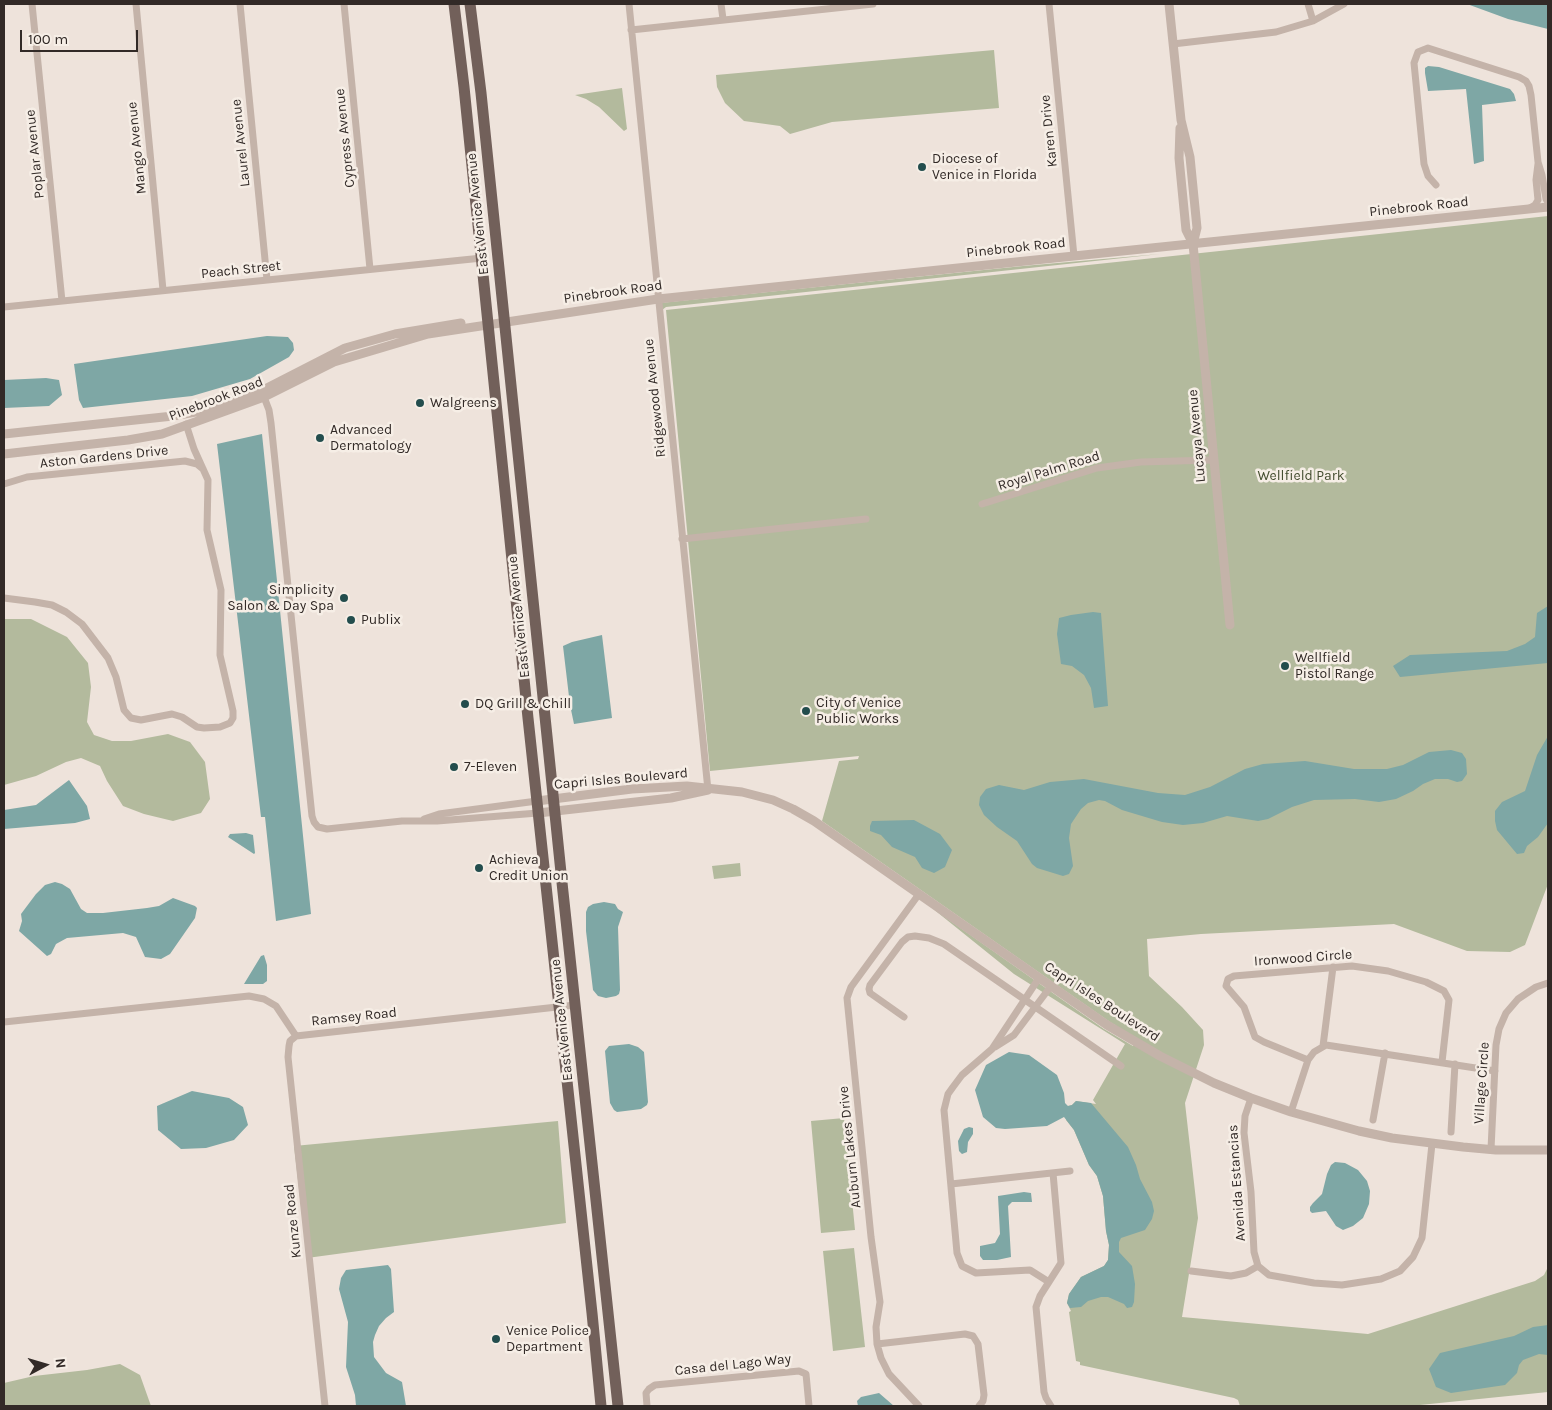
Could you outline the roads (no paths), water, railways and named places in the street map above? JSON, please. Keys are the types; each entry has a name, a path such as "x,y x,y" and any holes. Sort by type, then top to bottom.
{"main road":[{"name":"East Venice Avenue","path":"454,4 601,1406"},
{"name":"East Venice Avenue","path":"470,4 481,93 537,645 618,1406"},
{"path":"504,484 513,508 521,546 528,557"},
{"path":"511,549 523,565 530,627 537,645"},
{"path":"573,1134 582,1160 593,1251 604,1267"}],"street":[{"name":"Poplar Avenue","path":"32,4 62,301"},
{"name":"Mango Avenue","path":"136,4 164,290"},
{"name":"Laurel Avenue","path":"240,4 267,280"},
{"name":"Cypress Avenue","path":"344,4 370,269"},
{"name":"Ridgewood Avenue","path":"629,4 708,790"},
{"path":"721,4 723,19"},
{"path":"631,30 873,4"},
{"name":"Karen Drive","path":"1049,4 1074,256"},
{"name":"Lucaya Avenue","path":"1169,4 1181,120 1180,171 1186,230 1193,244 1230,625"},
{"path":"1308,4 1313,20"},
{"path":"1173,44 1260,35 1299,26 1344,4"},
{"path":"1436,185 1428,176 1424,164 1414,63 1418,52 1424,49 1435,49 1526,81 1530,86 1538,162 1548,202"},
{"path":"1528,210 1538,200 1536,180 1538,162"},
{"name":"Pinebrook Road","path":"4,454 162,434 264,397 334,362 396,338 434,326 471,322 488,325 658,299 1548,207"},
{"name":"Peach Street","path":"4,307 482,258"},
{"name":"Pinebrook Road","path":"4,434 173,416 207,410 265,389 345,348 396,338"},
{"path":"264,397 269,410 272,432 312,820 318,827 328,829 402,821 437,821 537,807"},
{"path":"4,598 52,605 66,612 82,624 108,658 116,677 124,710 131,718 141,720 172,714 182,717 200,728 228,725 232,721 233,711 220,662 222,597 208,533 208,483 186,424"},
{"path":"185,461 190,457 194,449"},
{"name":"Royal Palm Road","path":"982,504 1103,467 1141,462 1213,460"},
{"name":"Aston Gardens Drive","path":"4,484 27,477 185,461 197,464 205,471"},
{"path":"682,539 866,520"},
{"name":"Capri Isles Boulevard","path":"537,807 553,798 687,786 751,794 788,806 1127,1038 1192,1072 1251,1098 1291,1112 1359,1131 1432,1144 1490,1149 1548,1150"},
{"name":"Capri Isles Boulevard","path":"537,807 555,811 671,798 708,790"},
{"path":"421,821 439,814 537,807"},
{"name":"Auburn Lakes Drive","path":"919,894 850,987 847,994 871,1237 879,1294 877,1344 889,1374 919,1406"},
{"path":"904,1017 870,993 870,985 902,942 908,937 929,938 944,944 1121,1066"},
{"path":"1322,1046 1334,967"},
{"name":"Ironwood Circle","path":"1308,1060 1264,1042 1255,1036 1244,1007 1228,989 1226,982 1228,979 1234,976 1334,967 1360,967 1388,971 1426,982 1444,991 1449,1004 1442,1062"},
{"path":"1040,978 992,1049 958,1080 948,1094 944,1116 957,1253 962,1266 976,1273 1030,1270 1049,1282"},
{"name":"Village Circle","path":"1490,1149 1497,1037 1506,1013 1518,999 1527,992 1548,983"},
{"path":"992,1049 1009,1040 1014,1035 1051,986"},
{"name":"Ramsey Road","path":"4,1022 257,997 276,1006 296,1036 575,1005"},
{"name":"Kunze Road","path":"296,1036 290,1041 288,1046 288,1057 325,1406"},
{"path":"1291,1112 1308,1060 1322,1046 1336,1045 1494,1071"},
{"path":"1373,1120 1385,1053"},
{"path":"1451,1132 1455,1064"},
{"name":"Avenida Estancias","path":"1251,1098 1245,1116 1244,1133 1251,1192 1254,1256 1258,1266"},
{"path":"1191,1271 1231,1276 1246,1273 1258,1266 1268,1274 1302,1282 1334,1285 1372,1282 1400,1271 1411,1260 1422,1238 1432,1144"},
{"path":"951,1184 1070,1172"},
{"path":"1051,1406 1044,1392 1036,1307 1038,1299 1058,1268 1062,1256 1053,1173"},
{"path":"877,1344 965,1334 972,1335 978,1344 984,1396 983,1401 978,1406"},
{"name":"Casa del Lago Way","path":"646,1406 646,1393 655,1385 799,1370 806,1374 809,1406"}],"water":[{"path":"1467,4 1548,4 1548,29 1508,19"},
{"path":"1428,66 1439,67 1510,89 1514,94 1516,101 1482,105 1484,161 1474,164 1466,89 1428,91 1425,68"},
{"path":"267,336 288,337 293,343 294,350 289,357 250,379 192,396 83,408 79,400 74,364"},
{"path":"46,378 59,380 62,395 49,406 4,408 4,380"},
{"path":"262,434 311,914 276,921 265,817 261,817 217,444"},
{"path":"1548,606 1548,663 1400,677 1393,666 1410,655 1507,651 1525,644 1535,637 1537,613"},
{"path":"1093,612 1101,613 1108,706 1094,708 1091,688 1084,675 1072,666 1061,664 1057,634 1059,618"},
{"path":"602,635 612,718 574,724 563,646"},
{"path":"1548,736 1548,823 1538,837 1527,846 1524,853 1517,854 1497,830 1495,811 1502,802 1525,791 1537,755"},
{"path":"1451,750 1462,753 1466,759 1467,774 1462,781 1435,779 1396,799 1379,802 1355,799 1314,800 1292,807 1268,819 1258,821 1227,816 1203,823 1183,825 1162,822 1122,810 1105,801 1099,800 1088,803 1081,809 1071,824 1069,838 1073,866 1069,874 1063,876 1037,868 1032,864 1017,841 984,815 979,805 980,797 986,789 999,785 1024,790 1050,782 1084,779 1158,793 1185,795 1210,787 1245,769 1263,764 1305,761 1354,769 1387,769 1403,765 1429,752"},
{"path":"69,780 87,806 90,819 75,823 4,829 4,810 36,805"},
{"path":"914,820 940,834 952,850 945,867 934,873 922,868 915,857 892,847 881,835 870,831 872,821"},
{"path":"246,833 253,835 254,854 228,837 230,834"},
{"path":"55,882 70,889 81,909 87,913 103,913 159,906 173,898 195,906 197,908 195,918 170,954 161,959 145,957 136,937 123,933 67,938 56,944 51,954 47,956 19,931 22,921 21,914 45,885"},
{"path":"604,902 615,904 623,912 618,927 620,990 616,996 606,998 598,996 593,990 586,931 586,912 588,907"},
{"path":"264,955 267,965 267,981 263,984 244,984 261,956"},
{"path":"629,1044 638,1047 644,1052 648,1102 641,1109 617,1112 610,1103 605,1051 609,1046"},
{"path":"1009,1052 1029,1055 1057,1075 1064,1093 1065,1103 1068,1106 1076,1101 1091,1103 1128,1147 1140,1179 1152,1202 1154,1211 1152,1219 1145,1230 1121,1238 1119,1242 1119,1252 1132,1266 1135,1284 1132,1307 1127,1308 1124,1304 1108,1297 1088,1301 1081,1307 1070,1308 1067,1303 1069,1294 1081,1277 1104,1266 1108,1260 1109,1245 1103,1196 1097,1176 1089,1165 1074,1130 1064,1117 1047,1126 1005,1129 996,1128 983,1117 975,1090 986,1065"},
{"path":"192,1091 229,1098 243,1107 248,1125 234,1140 206,1148 181,1149 158,1130 157,1106"},
{"path":"973,1128 973,1134 968,1142 967,1152 962,1154 959,1151 958,1141 964,1129"},
{"path":"1335,1162 1345,1163 1358,1170 1367,1181 1370,1191 1369,1204 1363,1218 1353,1226 1343,1230 1336,1226 1326,1211 1312,1213 1310,1211 1310,1207 1322,1194 1327,1174 1331,1165"},
{"path":"1024,1192 1031,1193 1032,1202 1012,1202 1008,1206 1011,1257 983,1260 980,1256 980,1246 995,1243 1000,1234 998,1196"},
{"path":"388,1265 391,1269 394,1312 379,1326 375,1335 373,1342 374,1357 386,1373 402,1382 406,1406 356,1406 355,1395 346,1367 348,1322 339,1289 341,1278 346,1270"},
{"path":"1548,1325 1548,1355 1539,1354 1523,1360 1519,1365 1517,1373 1505,1385 1451,1393 1436,1387 1429,1369 1440,1353 1514,1336 1533,1327"},
{"path":"879,1393 894,1406 858,1406 857,1401 861,1397"}],"place":[{"name":"Diocese of Venice in Florida","path":"922,167"},
{"name":"Walgreens","path":"420,403"},
{"name":"Advanced Dermatology","path":"320,438"},
{"name":"Simplicity Salon & Day Spa","path":"344,598"},
{"name":"Publix","path":"351,620"},
{"name":"Wellfield Pistol Range","path":"1285,666"},
{"name":"DQ Grill & Chill","path":"465,704"},
{"name":"City of Venice Public Works","path":"806,711"},
{"name":"7-Eleven","path":"454,767"},
{"name":"Achieva Credit Union","path":"479,868"},
{"name":"Venice Police Department","path":"496,1339"}],"park label":[{"name":"Wellfield Park","path":"1301,476"}]}
